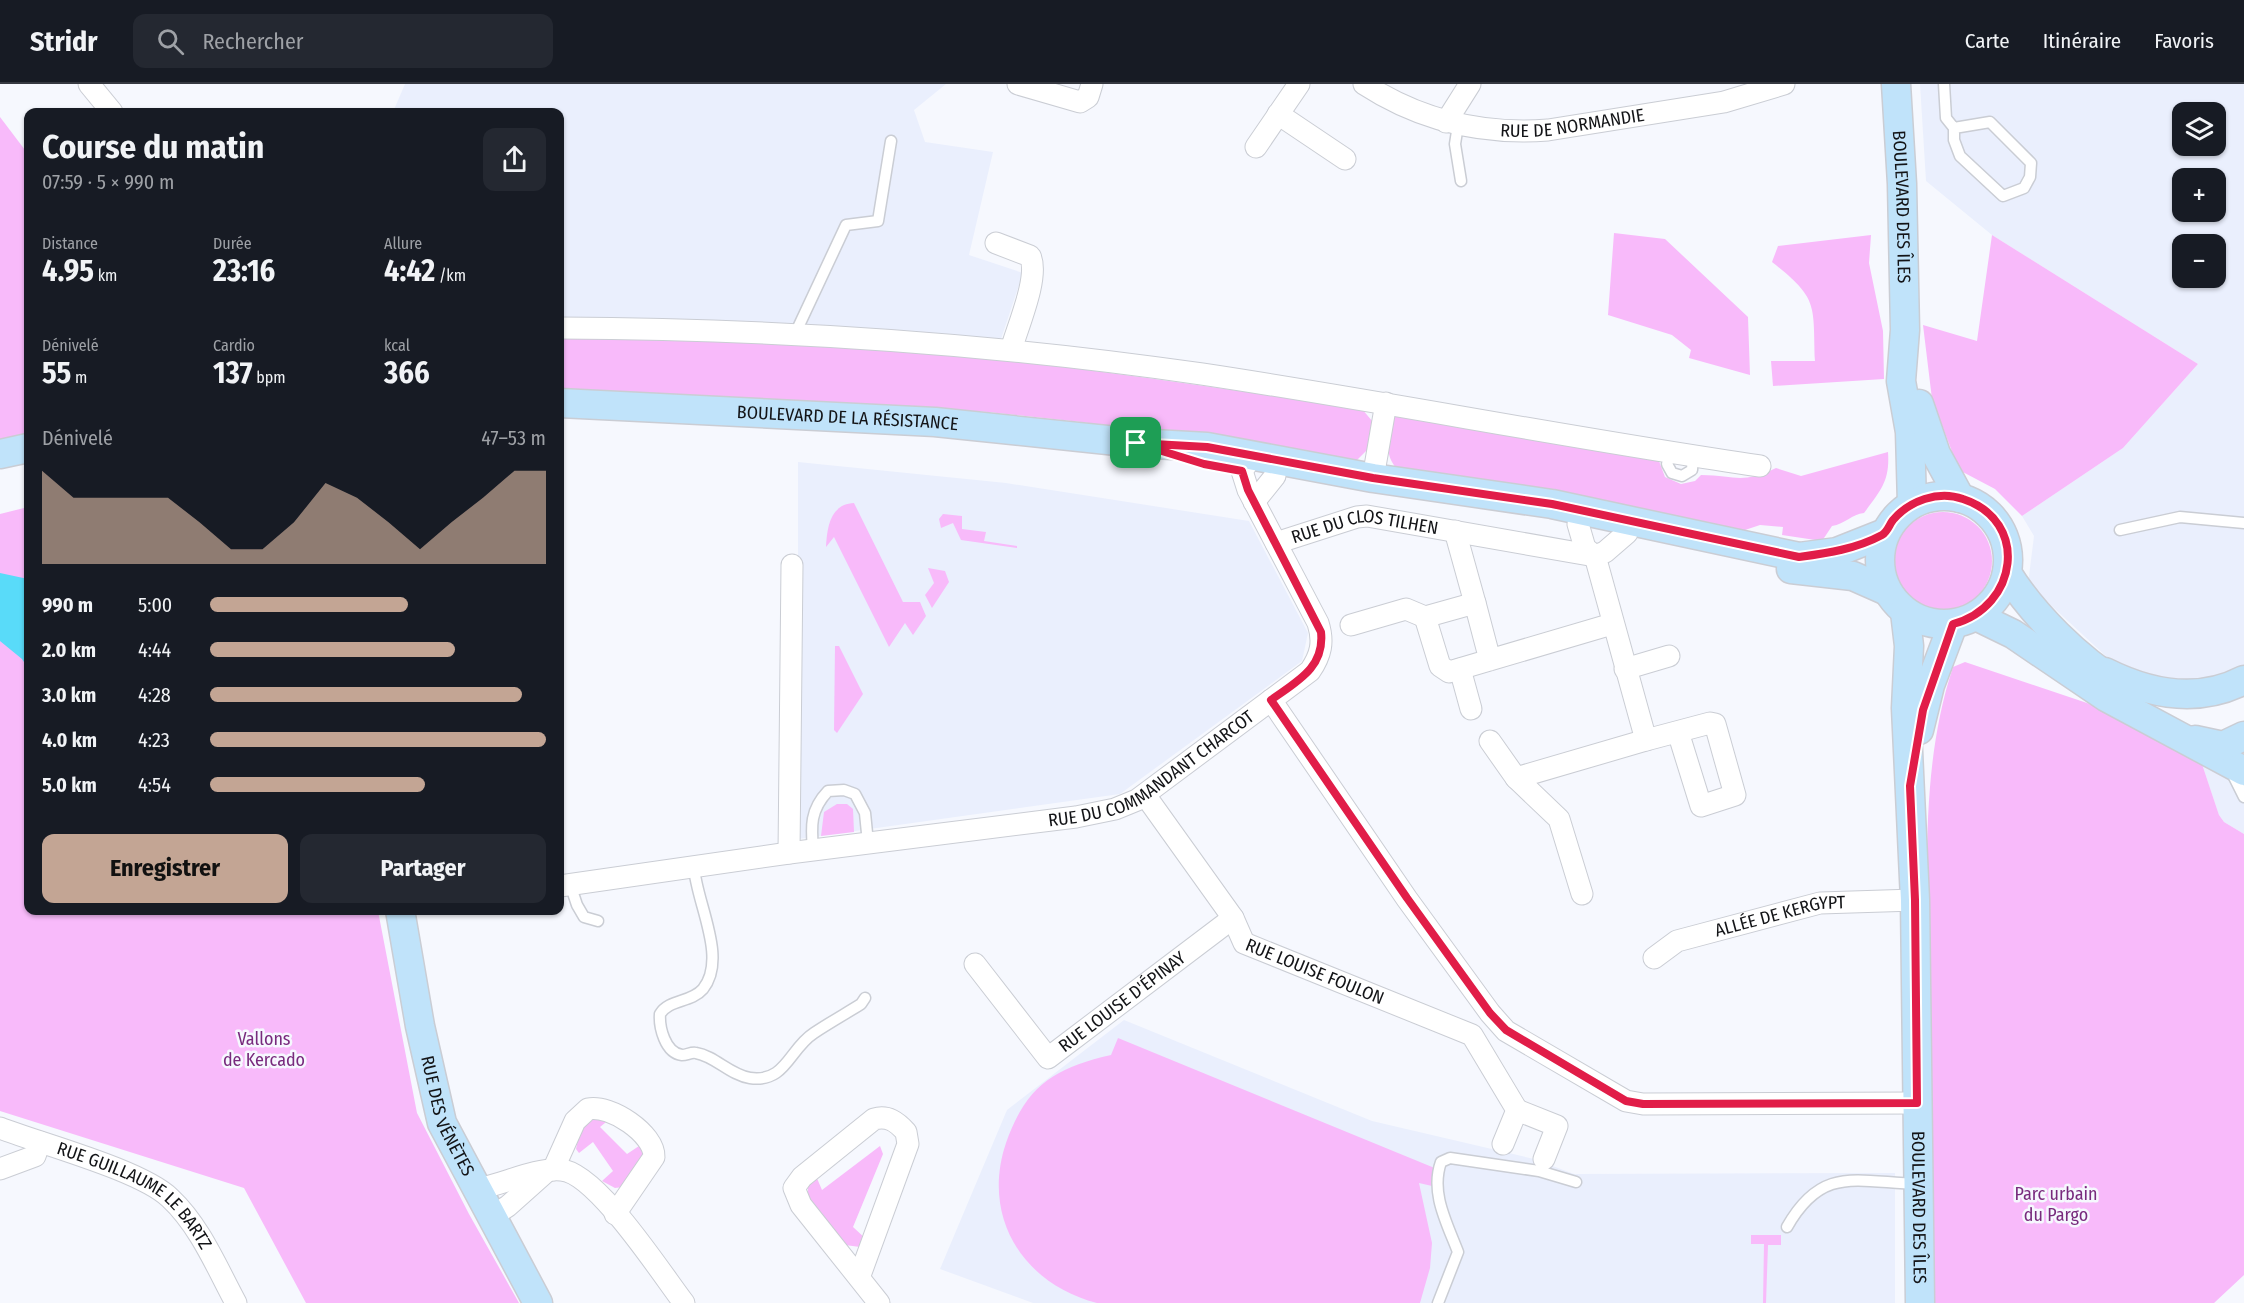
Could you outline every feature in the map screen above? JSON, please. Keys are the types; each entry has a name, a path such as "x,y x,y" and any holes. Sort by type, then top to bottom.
{"main road":[{"name":"BOULEVARD DES ÎLES","path":"1896,84 1902,184 1905,330 1901,381 1910,432 1912,504"},
{"name":"BOULEVARD DES ÎLES","path":"1905,330 1928,432 1950,483 1960,498"},
{"name":"BOULEVARD DE LA RÉSISTANCE","path":"564,403 935,422 1136,443 1207,447 1275,476 1627,533 1768,567 1853,576 1896,601"},
{"path":"0,454 24,449"},
{"name":"BOULEVARD DE LA RÉSISTANCE","path":"1248,463 1373,478 1552,504 1799,557 1837,552 1885,533"},
{"path":"1928,498 1960,498 1985,511 1995,521 2007,546 2007,573 2001,590 1990,605 1964,620 1936,624 1920,620 1896,601 1880,572 1880,552 1885,533 1892,521 1912,504 1928,498"},
{"path":"2007,573 2033,611 2094,666 2139,696 2238,753"},
{"name":"BOULEVARD DES ÎLES","path":"1896,601 1909,646 1906,708 1915,900 1920,1303"},
{"name":"BOULEVARD DES ÎLES","path":"1910,786 1923,710 1964,620"},
{"path":"1964,620 2013,634 2106,697 2184,737 2238,753"},
{"path":"2094,666 2143,688 2173,694 2212,691 2244,680"},
{"name":"RUE DES VÉNÈTES","path":"401,915 436,1107 476,1189 538,1303"}],"street":[{"path":"89,84 109,108"},
{"path":"1018,84 1080,102 1088,97 1092,84"},
{"path":"1256,147 1299,84"},
{"name":"RUE DE NORMANDIE","path":"1364,84 1408,109 1452,124 1497,132 1548,130 1724,102 1759,89 1784,84"},
{"path":"1452,124 1470,84"},
{"path":"1278,114 1345,159"},
{"path":"996,243 1030,256 1033,262 1032,277 1011,350"},
{"path":"564,328 679,328 1011,350 1204,375 1386,403 1760,466"},
{"path":"1373,478 1386,403"},
{"name":"RUE DU COMMANDANT CHARCOT","path":"565,885 1098,813 1145,795 1310,671 1317,662 1322,642 1318,623 1254,502 1248,463"},
{"path":"1254,502 1275,476"},
{"name":"RUE DU CLOS TILHEN","path":"1276,543 1367,516 1595,556"},
{"path":"1578,524 1585,548 1595,556 1646,740"},
{"name":"RUE DU CLOS TILHEN","path":"1455,531 1491,660"},
{"path":"1595,556 1605,552 1627,533"},
{"path":"789,853 792,565"},
{"path":"1351,625 1406,609 1425,616 1475,603"},
{"path":"1425,616 1440,666 1449,672 1612,624"},
{"path":"1625,669 1669,656"},
{"path":"1460,669 1471,709"},
{"path":"1271,700 1467,983 1506,1030 1626,1101 1643,1104 1917,1103"},
{"path":"1516,778 1678,732"},
{"path":"1490,741 1516,778 1559,819 1582,894"},
{"name":"RUE LOUISE FOULON","path":"1145,795 1233,918 1244,942 1472,1035 1517,1110"},
{"name":"ALLÉE DE KERGYPT","path":"1654,958 1677,941 1812,905 1915,900"},
{"name":"RUE LOUISE D'ÉPINAY","path":"975,964 1048,1058 1233,918"},
{"path":"491,1217 508,1206 549,1171 575,1121 588,1109 608,1109 648,1138 654,1151 654,1157 615,1214"},
{"path":"1503,1144 1517,1110 1557,1126 1544,1159"},
{"path":"859,1278 908,1144 906,1132 899,1125 884,1117 874,1119 802,1177 794,1188 801,1205 859,1278 879,1303"},
{"name":"RUE GUILLAUME LE BARTZ","path":"0,1128 129,1175 168,1196 187,1216 236,1303"},
{"path":"0,1169 35,1156 40,1142"},
{"path":"476,1189 549,1171 573,1172 585,1179 615,1214 684,1303"}],"lane":[{"path":"1944,84 1946,118 1954,128 1954,140 1960,156 2003,196 2024,188 2030,177 2031,163 1990,122 1954,128"},
{"path":"1452,124 1461,180"},
{"path":"795,334 846,225 878,221 891,141"},
{"path":"2120,531 2180,517 2244,523"},
{"path":"2238,753 2239,791 2244,797"},
{"path":"813,850 811,819 814,809 828,791 844,790 855,794 864,813 868,843"},
{"path":"694,867 697,893 708,921 711,971 701,991 688,999 664,1006 660,1014 664,1037 674,1051 681,1055 694,1053 702,1055 747,1078 772,1076 784,1068 812,1034 861,1004 865,998"},
{"path":"565,885 584,917 598,921"},
{"path":"1438,1303 1458,1252 1439,1201 1436,1178 1441,1162 1450,1158 1528,1169 1576,1182"},
{"path":"1787,1227 1796,1212 1825,1185 1839,1180 1918,1184"}],"shaded area":[{"path":"405,84 946,84 914,110 925,142 993,152 969,255 1023,273 1001,339 795,334 564,319 564,108 395,108"},
{"path":"1920,84 2244,84 2244,669 2211,685 2155,680 2110,660 2028,584 2034,536 2022,516 2123,448 2198,364 1992,235 1926,181"},
{"path":"798,462 1006,483 1249,521 1308,633 1302,661 1120,794 798,839"},
{"path":"2201,761 2244,784 2244,834 2224,822 2219,815"},
{"path":"1124,1020 1372,1121 1534,1159 1574,1174 1895,1173 1895,1303 1033,1303 940,1269 1007,1110"}],"green space":[{"path":"0,117 24,149 24,436 0,440"},
{"path":"1614,233 1665,239 1748,317 1750,375 1689,358 1691,350 1672,335 1608,315"},
{"path":"1871,235 1869,263 1883,331 1884,379 1773,386 1771,361 1815,361 1813,314 1810,304 1798,285 1772,262 1778,246"},
{"path":"1992,235 2198,364 2123,448 2022,516 1995,489 1959,470 1932,399 1923,325 1977,341"},
{"path":"564,336 777,343 994,359 1362,409 1373,422 1369,448 1356,461 1081,422 988,412 564,390"},
{"path":"1393,416 1653,459 1659,461 1665,477 1681,484 1695,481 1701,475 1746,478 1776,468 1801,476 1888,452 1888,462 1883,485 1864,513 1832,526 1822,541 1782,535 1783,527 1760,525 1730,535 1398,470 1388,451"},
{"path":"854,503 903,602 920,602 926,616 913,635 905,623 889,647 834,537 826,547 831,518 846,504"},
{"name":"Vallons de Kercado","path":"24,508 24,915 379,915 417,1113 469,1214 519,1303 306,1303 244,1188 0,1111 0,514"},
{"path":"1943,512 1962,515 1978,526 1989,542 1992,561 1989,580 1978,596 1962,607 1943,610 1924,607 1908,596 1897,580 1894,561 1897,542 1908,526 1924,515"},
{"path":"943,514 962,516 962,529 986,532 984,541 1017,546 1017,548 961,540 953,523 941,528 939,519"},
{"path":"928,568 945,571 949,582 932,608 925,595 934,583"},
{"path":"835,646 839,646 863,694 837,733 834,730"},
{"name":"Parc urbain du Pargo","path":"1965,662 2087,703 2173,743 2201,761 2219,815 2224,822 2244,834 2244,1275 2214,1303 1934,1303 1927,901 1928,822 1930,783 1942,705 1953,667"},
{"path":"837,804 847,804 853,809 854,832 821,836 824,812"},
{"path":"1118,1038 1437,1169 1432,1186 1419,1183 1432,1243 1430,1268 1420,1303 1097,1303 1071,1294 1048,1280 1029,1264 1014,1244 1004,1221 999,1197 1000,1170 1006,1143 1023,1107 1045,1082 1073,1066 1111,1055"},
{"path":"594,1116 611,1118 600,1127 627,1154 642,1144 646,1154 623,1187 615,1188 602,1181 613,1171 593,1142 579,1153 576,1149 580,1130"},
{"path":"880,1146 883,1154 853,1227 866,1239 860,1247 845,1245 808,1201 808,1184 816,1176 822,1190"},
{"path":"1751,1235 1781,1235 1781,1245 1768,1245 1766,1303 1763,1303 1764,1244 1751,1244"}],"water":[{"path":"0,573 24,578 24,662 0,641"}],"route":[{"path":"1136,443 1207,447 1373,478 1552,504 1799,557 1837,552 1866,542 1885,533 1892,521 1912,504 1928,498 1944,496 1960,498 1985,511 1995,521 2007,546 2007,573 2001,590 1990,605 1976,616 1953,624 1923,710 1910,786 1915,900 1917,1103 1643,1104 1626,1101 1506,1030 1467,983 1271,700 1310,671 1317,662 1322,642 1321,632 1248,490 1242,471 1204,464 1136,443"}]}
